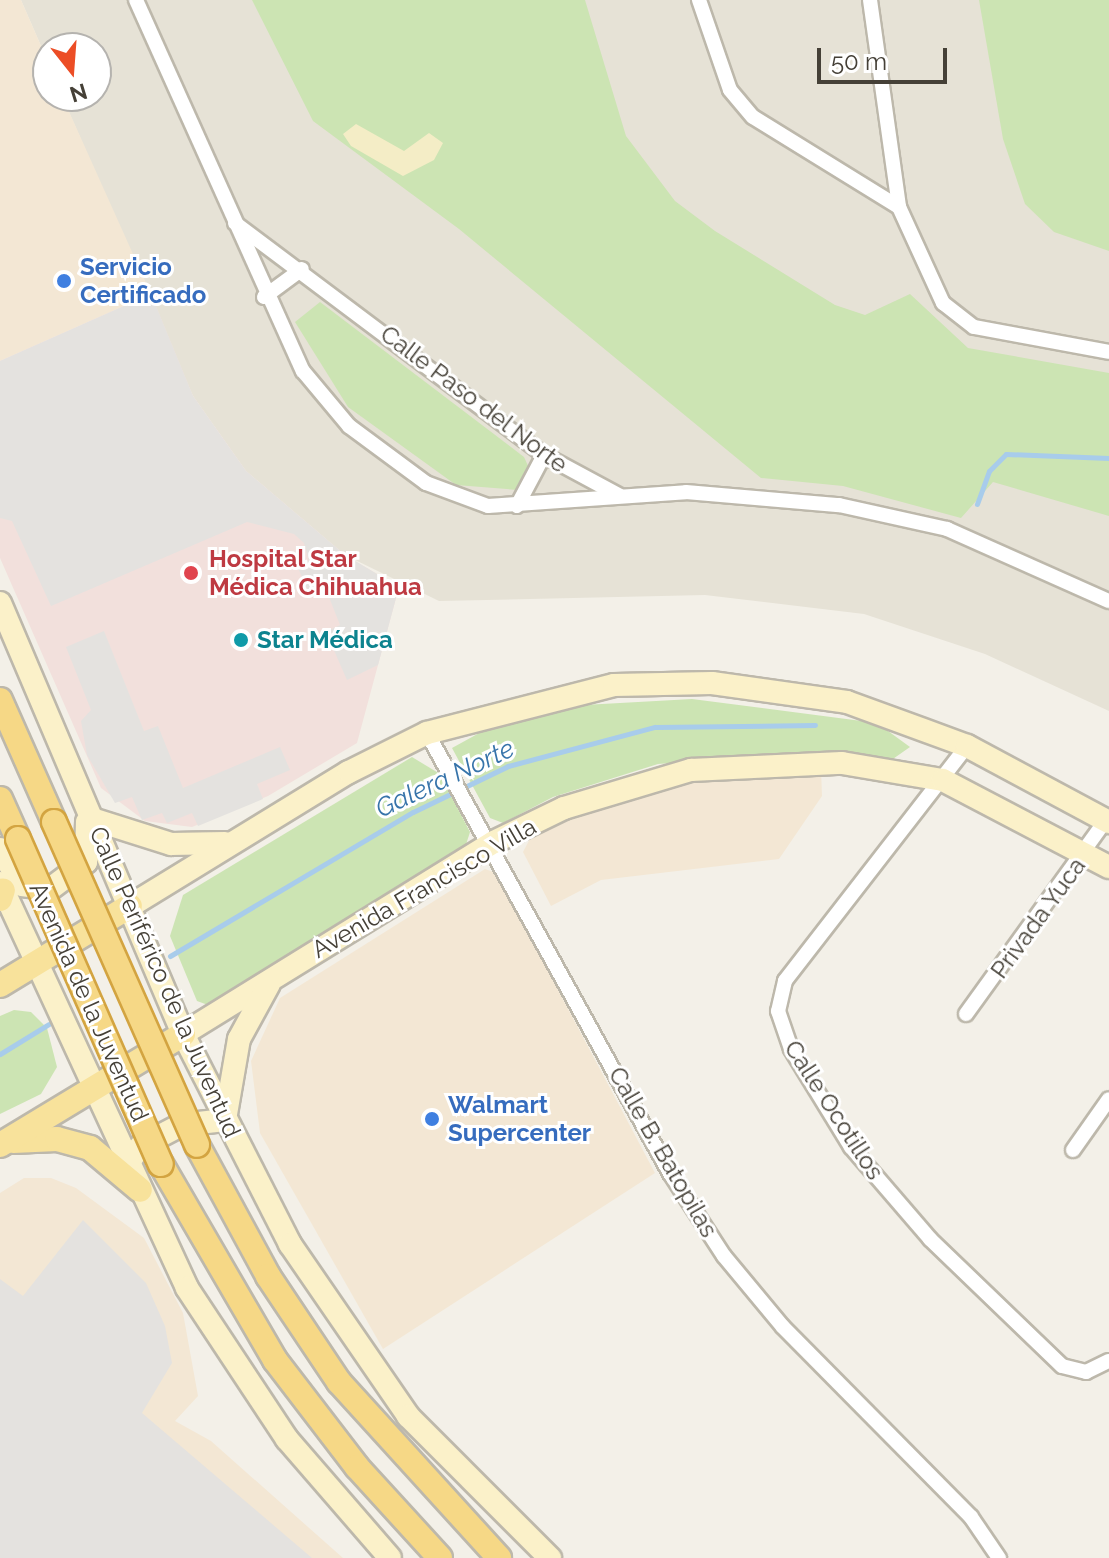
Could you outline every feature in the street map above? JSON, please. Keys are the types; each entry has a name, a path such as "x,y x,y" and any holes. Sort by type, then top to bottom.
{"highway":[{"name":"Avenida de la Juventud","path":"0,700 197,1145 268,1276 339,1382 499,1558"},
{"name":"Avenida de la Juventud","path":"0,799 9,844 161,1164 275,1360 357,1467 440,1558"}],"main road":[{"name":"Calle Periférico de la Juventud","path":"0,603 183,1034 225,1120 351,1342 408,1416 550,1558"},
{"path":"0,985 234,841 427,733 576,690 712,683 847,702 967,746 1108,821"},
{"path":"9,844 12,874 35,891 66,884 86,862 91,835 54,727"},
{"name":"Avenida Francisco Villa","path":"3,1144 494,842 564,808 691,770 842,763 943,780 1109,867"},
{"path":"92,819 171,844 234,841"},
{"path":"1,890 187,1288 255,1396 390,1558"},
{"path":"128,1163 141,1146 181,1125 225,1120 239,1039 274,976"},
{"path":"3,1144 57,1139 90,1148 140,1190"}],"street":[{"path":"136,0 235,223 264,297 303,371 349,426 451,496 517,506 621,497 740,494 893,516 1017,554 1109,601"},
{"path":"699,0 730,90 753,117 899,207"},
{"path":"870,0 899,207 924,275 943,303 974,327 1109,352"},
{"name":"Calle Paso del Norte","path":"235,223 302,269 544,455 621,497"},
{"path":"264,297 302,269"},
{"path":"517,506 544,455"},
{"name":"Calle B. Batopilas","path":"427,733 494,842 670,1173 724,1256 783,1327 971,1517 999,1558"},
{"name":"Calle Ocotillos","path":"967,746 785,981 777,1000 782,1028 851,1147 930,1239 1062,1366 1086,1372 1109,1361"},
{"name":"Privada Yuca","path":"966,1014 1108,821"},
{"path":"1073,1150 1109,1099"}],"shaded area":[{"path":"0,0 21,0 35,32 32,32 32,112 69,112 151,294 0,361"},
{"path":"21,0 1109,0 1109,711 985,654 864,614 705,595 439,601 345,555 246,471 193,396 69,112 112,112 112,32 35,32"},
{"name":"Hospital Star Médica Chihuahua","path":"151,294 193,396 246,471 345,555 399,587 357,743 268,796 192,827 145,821 101,788 0,558 0,361"},
{"path":"151,294 193,396 246,471 345,555 399,587 378,665 347,680 326,632 340,625 325,587 309,592 297,566 309,561 304,543 294,534 247,522 51,606 12,521 0,518 0,361"},
{"path":"104,631 144,731 158,726 183,788 280,747 290,770 257,784 263,799 198,826 192,813 167,823 162,813 142,820 132,797 115,803 87,755 81,721 91,710 66,647"},
{"path":"821,769 822,796 779,859 601,880 551,906 523,852 533,833 573,812 670,782"},
{"path":"485,869 496,873 655,1173 383,1349 260,1133 251,1061 280,998"},
{"path":"24,1178 51,1178 76,1188 144,1238 183,1313 198,1396 175,1421 211,1441 343,1558 0,1558 0,1193"},
{"path":"83,1220 146,1283 165,1326 172,1363 142,1413 312,1558 0,1558 0,1279 23,1296"}],"green space":[{"path":"252,0 585,0 626,136 675,201 715,231 835,305 865,315 910,294 968,348 1109,373 1109,516 993,482 961,518 843,486 761,478 459,229 313,121"},
{"path":"979,0 1109,0 1109,251 1054,232 1025,204 1003,139"},
{"path":"320,302 524,457 529,468 518,490 456,485 348,407 295,322"},
{"path":"692,699 877,723 910,747 890,761 818,752 658,764 553,797 503,823 490,818 452,748 492,726 584,705"},
{"path":"412,757 440,774 470,832 463,854 208,1005 197,1001 170,936 183,895"},
{"path":"14,1010 31,1012 47,1028 57,1067 41,1094 0,1114 0,1016"}],"sand":[{"path":"356,124 404,151 429,133 443,143 434,160 403,176 351,146 343,134"}],"waterway":[{"name":"Galera Norte","path":"977,504 989,471 1006,454 1109,458"},
{"name":"Galera Norte","path":"170,956 413,812 508,766 655,727 815,725"},
{"name":"Galera Norte","path":"0,1054 49,1024"}],"place":[{"name":"Servicio Certificado","path":"64,281"},
{"name":"Hospital Star Médica Chihuahua","path":"191,573"},
{"name":"Star Médica","path":"241,640"},
{"name":"Walmart Supercenter","path":"432,1119"}]}
